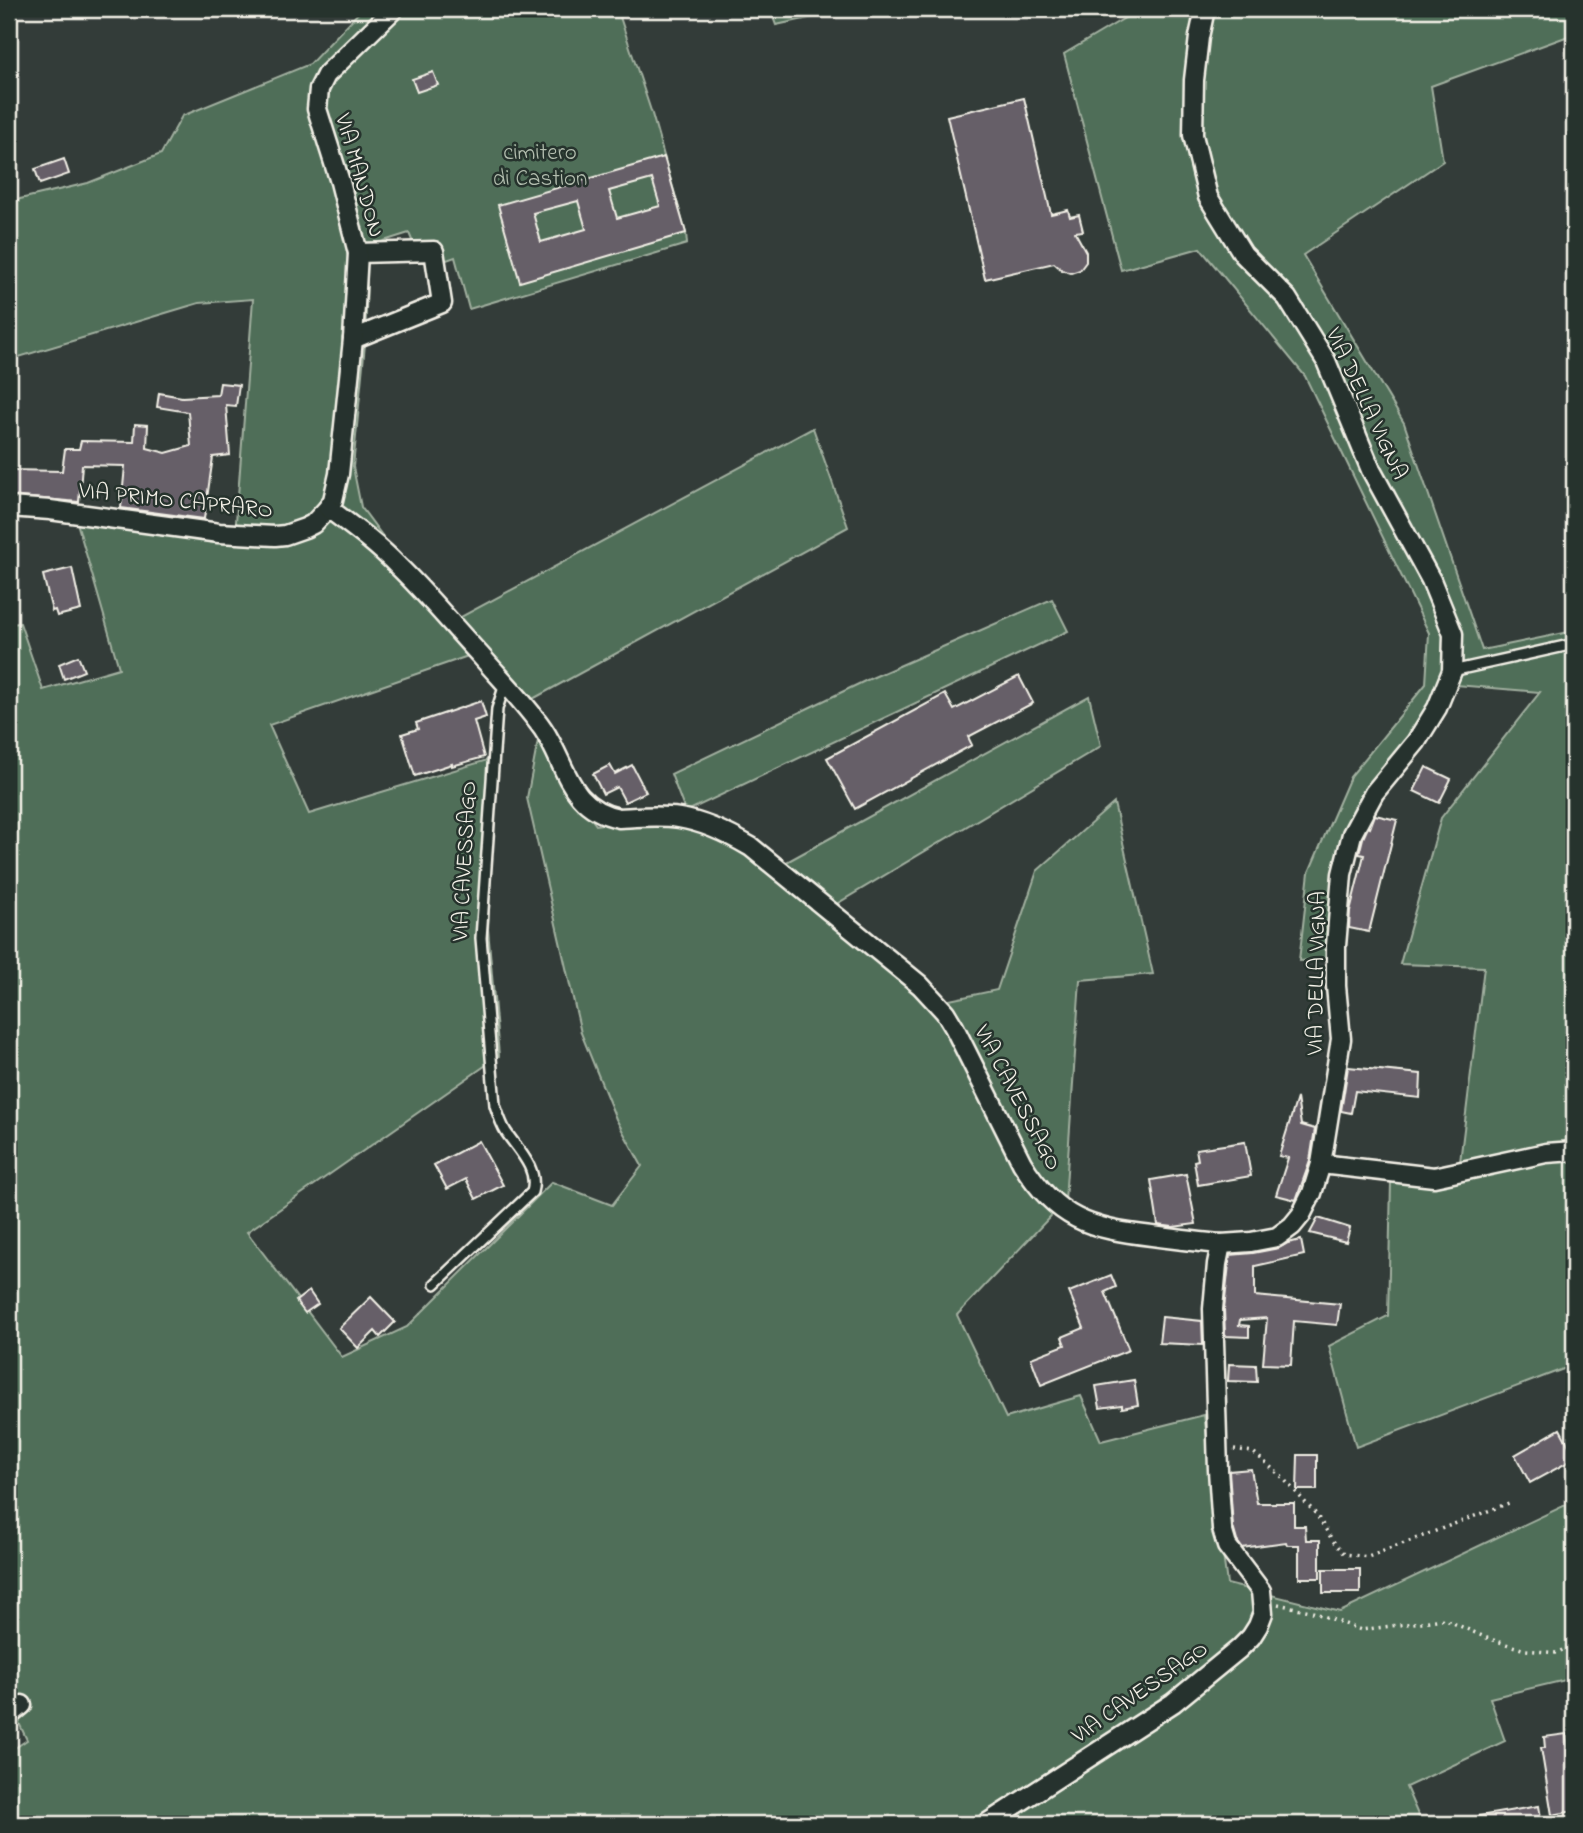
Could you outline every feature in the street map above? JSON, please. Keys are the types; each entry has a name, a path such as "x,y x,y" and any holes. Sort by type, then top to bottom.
{"street":[{"name":"VIA MANDON","path":"328,508 339,474 353,339 358,253 340,182 317,109 319,89 326,75 394,9"},
{"name":"VIA DELLA VIGNA","path":"1205,9 1194,80 1194,135 1208,197 1243,254 1287,298 1326,361 1371,470 1431,580 1453,635 1452,671 1437,708 1416,742 1374,793 1352,834 1342,874 1336,946 1336,986 1341,1039 1321,1164"},
{"path":"353,339 442,303 434,251 358,253"},
{"name":"VIA PRIMO CAPRARO","path":"9,507 219,533 275,536 305,528 321,517 328,508"},
{"name":"VIA CAVESSAGO","path":"328,508 398,566 505,684 544,730 576,793 592,808 619,818 678,818 705,825 737,839 751,847 920,985 945,1012 1022,1163 1054,1204 1080,1221 1126,1233 1221,1244 1251,1242 1277,1237 1292,1226 1312,1193 1321,1164"},
{"path":"1321,1164 1434,1177 1546,1153 1574,1151"},
{"path":"1221,1244 1213,1309 1223,1537 1261,1591 1263,1601"},
{"name":"VIA CAVESSAGO","path":"986,1824 1173,1703 1251,1637 1263,1613 1263,1601"}],"lane":[{"path":"1452,671 1574,644"},
{"name":"VIA CAVESSAGO","path":"435,1284 532,1192 534,1183 531,1168 504,1128 495,1105 481,938 497,709 505,684"}],"path":[{"path":"1218,1447 1253,1452 1281,1476 1316,1514 1345,1554 1368,1557 1509,1503"},
{"path":"1263,1601 1310,1611 1361,1630 1444,1619 1525,1650 1557,1653 1574,1643"}],"green space":[{"name":"cimitero di Castion","path":"362,9 644,9 620,17 652,114 687,244 469,309 455,257 444,261 414,245 409,233 368,246 365,344 353,467 361,507 448,624 813,428 848,527 529,701 568,787 596,825 685,811 671,774 867,680 1052,599 1068,631 687,811 783,864 1089,696 1101,746 835,905 945,1001 997,990 1037,871 1114,803 1153,974 1080,980 1065,1201 957,1315 1006,1418 1081,1396 1101,1441 1204,1415 1227,1584 1340,1612 1574,1501 1574,1678 1490,1698 1505,1741 1406,1787 1422,1824 9,1824 9,1752 27,1740 9,1702 9,624 20,623 43,690 119,668 76,519 235,535 253,299 199,303 9,360 9,204 88,183 161,154 182,116 310,64","holes":["471,655 540,730 527,798 581,1033 616,1119 642,1166 612,1205 552,1182 407,1327 342,1357 247,1232 499,1056 488,929 497,757 309,814 269,725"]},
{"path":"770,9 851,9 776,25"},
{"path":"1140,9 1574,9 1574,34 1431,86 1443,161 1303,255 1404,423 1482,650 1574,631 1574,1365 1356,1447 1329,1346 1388,1316 1391,1182 1458,1178 1484,967 1400,964 1441,818 1540,692 1456,685 1369,791 1333,875 1326,959 1299,961 1309,872 1350,777 1426,684 1429,633 1305,376 1200,248 1121,270 1064,54"}],"building":[{"path":"433,72 438,85 417,92 412,79"},
{"path":"1024,98 1051,214 1068,210 1070,217 1079,215 1083,231 1075,232 1086,252 1086,262 1080,270 1071,273 1054,263 985,279 947,116"},
{"path":"664,157 686,233 520,282 498,205","holes":["652,179 660,206 617,218 609,191","578,201 586,229 541,242 533,213"]},
{"path":"64,159 69,174 40,184 35,169"},
{"path":"220,383 239,385 236,406 226,405 230,455 213,457 204,519 121,508 125,466 82,465 79,502 9,496 9,470 62,471 65,449 79,449 81,441 134,442 135,424 148,425 147,448 166,453 191,446 188,412 157,407 159,393 182,397 218,395"},
{"path":"72,568 81,610 57,616 55,610 52,611 43,575"},
{"path":"78,656 84,671 64,679 59,664"},
{"path":"1019,676 1033,703 968,737 972,745 855,809 827,758 945,694 954,710"},
{"path":"481,701 486,717 474,721 484,757 415,776 402,734 418,729 416,723"},
{"path":"610,765 615,774 632,765 646,792 625,802 617,787 603,794 593,774"},
{"path":"1426,767 1451,779 1439,803 1414,791"},
{"path":"1375,815 1397,820 1369,932 1349,928 1350,911 1364,855 1359,854 1363,838"},
{"path":"1348,1067 1421,1074 1420,1098 1355,1091 1351,1113 1341,1111"},
{"path":"1297,1098 1301,1125 1315,1129 1310,1161 1296,1200 1276,1195 1288,1158 1279,1156"},
{"path":"479,1141 503,1185 476,1199 466,1179 447,1189 434,1165"},
{"path":"1245,1142 1251,1176 1198,1185 1194,1161 1198,1160 1196,1149"},
{"path":"1186,1174 1196,1224 1173,1227 1158,1225 1151,1180"},
{"path":"1318,1218 1350,1228 1346,1242 1310,1233"},
{"path":"1301,1240 1304,1255 1255,1266 1255,1296 1340,1304 1337,1325 1294,1321 1291,1365 1263,1364 1267,1318 1240,1320 1239,1325 1249,1326 1249,1337 1225,1336 1224,1309 1230,1255 1279,1248"},
{"path":"1111,1275 1116,1287 1105,1292 1129,1350 1041,1385 1031,1358 1065,1345 1062,1337 1084,1328 1069,1292"},
{"path":"309,1291 318,1304 305,1313 296,1301"},
{"path":"371,1297 395,1322 380,1337 375,1331 358,1348 339,1328"},
{"path":"1162,1317 1202,1321 1203,1345 1159,1343"},
{"path":"1229,1364 1256,1365 1257,1382 1228,1381"},
{"path":"1134,1380 1138,1405 1100,1408 1096,1386"},
{"path":"1560,1429 1574,1459 1530,1483 1515,1455"},
{"path":"1298,1455 1317,1455 1317,1490 1297,1490"},
{"path":"1251,1469 1257,1503 1294,1503 1294,1526 1305,1526 1306,1540 1320,1540 1320,1578 1299,1578 1299,1545 1287,1545 1286,1542 1242,1548 1237,1541 1233,1527 1229,1471"},
{"path":"1323,1569 1360,1569 1360,1593 1323,1593"},
{"path":"1566,1734 1574,1772 1574,1811 1552,1815 1541,1748 1545,1748 1544,1737"},
{"path":"1539,1806 1542,1824 1479,1824 1479,1816"}]}
